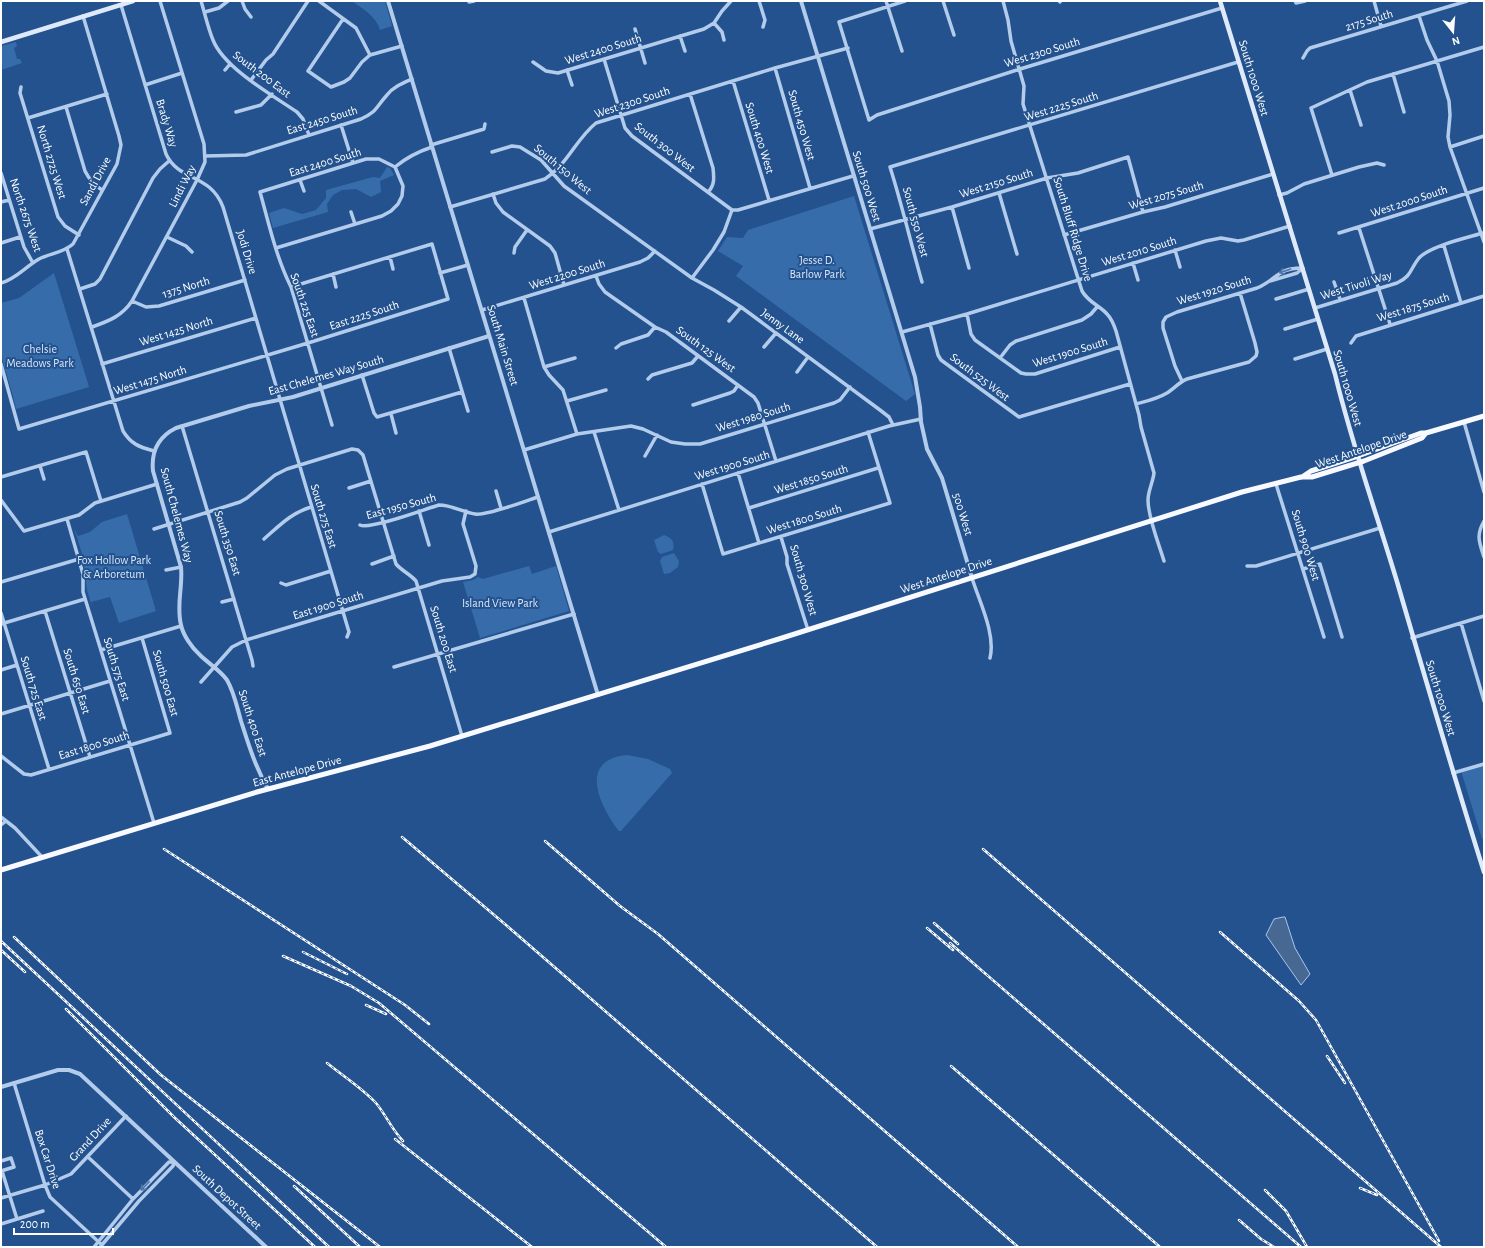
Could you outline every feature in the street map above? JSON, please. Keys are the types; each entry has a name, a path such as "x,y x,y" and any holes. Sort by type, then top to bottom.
{"main road":[{"path":"1,42 133,1"},
{"name":"South 1000 West","path":"1220,1 1279,195 1303,268 1412,638 1484,872"},
{"name":"West Antelope Drive","path":"598,695 1242,492 1301,477 1312,477 1359,459 1422,438 1426,433 1484,416"},
{"name":"East Antelope Drive","path":"1,870 268,789 398,755 598,695"}],"street":[{"name":"Lindi Way","path":"92,327 121,315 132,301 197,180 205,162 204,144 160,1"},
{"name":"South 200 East","path":"201,1 213,40 224,58 300,116 303,119 309,135"},
{"path":"205,12 219,8 228,1"},
{"path":"242,1 245,9 251,16"},
{"path":"251,80 266,60 273,54 308,1"},
{"path":"319,1 356,28 370,55"},
{"name":"South Main Street","path":"388,1 598,695"},
{"path":"469,2 474,1"},
{"name":"West 2400 South","path":"533,62 546,71 558,73 604,60 704,29 714,23 731,1"},
{"path":"759,1 765,20 763,27"},
{"name":"South 500 West","path":"801,1 915,377"},
{"path":"886,1 902,51"},
{"path":"848,48 839,22 905,1"},
{"path":"944,1 954,35"},
{"name":"South Bluff Ridge Drive","path":"1003,1 1011,41 1024,86 1023,104 1078,280 1086,297 1104,311 1111,319 1120,347 1154,473 1154,480 1148,499 1149,509 1164,562"},
{"path":"1295,2 1305,1"},
{"path":"1374,1 1381,26"},
{"name":"2175 South","path":"1303,58 1310,48 1467,1"},
{"name":"Brady Way","path":"80,290 90,287 100,279 153,178 169,161 120,5"},
{"name":"West 2300 South","path":"450,207 544,179 553,173 568,158 586,132 596,122 775,68 848,48 869,120 877,115 1020,69 1222,8"},
{"name":"Sandi Drive","path":"67,249 73,244 79,235 117,164 121,145 83,16"},
{"path":"1419,16 1427,40 1437,61 1449,101 1450,115 1448,137 1450,147 1483,234 1484,242"},
{"path":"343,18 308,71 331,87 350,78 362,62 370,55 402,46"},
{"path":"714,23 722,32 724,40"},
{"path":"635,29 645,63"},
{"path":"680,36 685,52"},
{"path":"1332,175 1311,108 1367,82 1437,61 1484,49"},
{"name":"South 300 West","path":"604,60 624,128 632,136 732,210"},
{"name":"West 2225 South","path":"890,167 1238,62"},
{"path":"225,70 230,64"},
{"name":"South 450 West","path":"775,68 810,188"},
{"path":"567,70 572,85"},
{"path":"145,85 182,73"},
{"path":"1393,74 1404,112"},
{"name":"East 2450 South","path":"205,156 246,154 368,116 380,106 387,94 397,86 412,79"},
{"name":"South 400 West","path":"733,81 769,200"},
{"name":"North 2725 West","path":"21,87 20,93 58,217 65,226 79,235"},
{"path":"1350,90 1361,125"},
{"path":"28,118 106,94"},
{"path":"236,112 262,105 272,94"},
{"path":"690,94 715,179 711,189 708,192"},
{"path":"66,107 88,178 94,185 102,190"},
{"path":"276,248 382,216 391,211 398,204 402,196 403,186 395,168 411,155 432,146 484,129 485,124"},
{"path":"341,125 353,163"},
{"path":"1450,147 1484,136"},
{"name":"South 150 West","path":"492,152 512,146 520,147 541,160 564,186 655,251"},
{"name":"West 2150 South","path":"870,230 1047,178 1078,174 1128,157 1144,212"},
{"name":"East 2400 South","path":"260,192 366,159 379,158 395,168"},
{"name":"Jodi Drive","path":"169,161 176,168 212,189 220,199 268,355 279,400"},
{"path":"1279,195 1287,193 1304,184 1332,175 1377,163 1384,165"},
{"name":"South 550 West","path":"890,167 903,208 904,220 922,282"},
{"name":"North 2675 West","path":"1,174 25,251 33,263"},
{"name":"West 2075 South","path":"1064,235 1165,207 1273,174"},
{"path":"692,278 713,250 724,232 732,210 738,210 853,176"},
{"path":"300,180 304,191"},
{"name":"West 2000 South","path":"1339,233 1484,188"},
{"name":"South 225 East","path":"260,192 283,272 291,287 332,425"},
{"path":"999,193 1017,254"},
{"path":"493,194 496,203 503,212 550,246 555,253 564,285"},
{"path":"1,202 9,200"},
{"path":"952,207 969,268"},
{"path":"351,212 355,224"},
{"name":"West 2010 South","path":"902,332 967,314 1215,238 1244,240 1290,226"},
{"path":"1359,228 1390,324"},
{"path":"514,253 515,247 527,230"},
{"name":"West Tivoli Way","path":"1315,308 1402,280 1408,276 1419,258 1428,251 1483,234"},
{"path":"1,243 20,237"},
{"path":"167,237 186,246 192,252"},
{"path":"291,287 432,244 440,273 468,265"},
{"path":"1444,246 1461,303"},
{"path":"1,283 18,276 33,263 45,256 67,249 123,431 128,440 139,446 154,451"},
{"path":"1175,250 1180,267"},
{"name":"West 2200 South","path":"482,310 640,262 648,258 655,251"},
{"name":"Jenny Lane","path":"655,251 692,278 741,307 889,417 893,425"},
{"path":"390,257 393,269"},
{"path":"1133,263 1138,280"},
{"name":"West 1920 South","path":"1182,381 1175,366 1164,329 1163,322 1168,315 1262,286 1269,281 1297,273 1303,268"},
{"name":"East 2225 South","path":"286,350 448,299 440,273"},
{"path":"332,274 336,287"},
{"name":"South 125 West","path":"596,276 599,284 605,292 655,327 666,332 754,397 758,403 776,461"},
{"name":"1375 North","path":"132,301 146,306 159,306 245,280"},
{"path":"1334,282 1340,299"},
{"path":"1276,299 1309,289"},
{"path":"1136,404 1159,398 1182,381 1250,362 1256,356 1257,352 1255,343 1240,293"},
{"name":"West 1875 South","path":"1351,343 1356,336 1390,324 1484,296"},
{"path":"524,298 544,367 549,375 563,390 577,434"},
{"path":"729,322 741,307"},
{"path":"967,314 973,338 1000,358 1013,343 1082,320 1091,314 1097,307"},
{"name":"West 1425 North","path":"102,364 256,318"},
{"path":"1285,329 1318,320"},
{"name":"South 525 West","path":"930,324 938,355 944,363 1019,417 1130,384"},
{"path":"616,348 621,344 648,335 655,327"},
{"path":"764,347 776,333"},
{"name":"East Chelemes Way South","path":"154,451 165,434 182,426 239,408 293,397 490,336"},
{"name":"West 1900 South","path":"1000,358 1017,370 1026,374 1035,374 1120,347"},
{"path":"449,348 468,411"},
{"path":"1295,359 1327,349"},
{"name":"West 1475 North","path":"1,364 19,429 286,350"},
{"path":"648,379 652,375 692,363 698,356"},
{"path":"797,372 808,357"},
{"path":"544,367 575,358"},
{"path":"362,375 374,413 377,417 462,392"},
{"name":"500 West","path":"915,377 927,449 942,478 990,632 992,644 990,658"},
{"path":"693,405 730,393 734,391 738,384"},
{"name":"West 1980 South","path":"524,450 577,434 631,426 643,429 671,442 700,444 834,403 840,400 850,387"},
{"path":"567,401 606,390"},
{"name":"South 275 East","path":"279,400 349,632 347,637"},
{"path":"391,414 396,433"},
{"name":"West 1900 South","path":"549,532 868,432 921,419"},
{"path":"1464,422 1472,456 1484,492"},
{"name":"South 350 East","path":"182,426 253,666"},
{"path":"594,432 619,510"},
{"path":"868,432 878,468"},
{"path":"645,456 657,435"},
{"name":"South 200 East","path":"299,465 352,449 358,450 363,455 396,564 400,569 412,576 416,581 462,736"},
{"name":"South Chelemes Way","path":"154,451 152,466 181,567 182,577 178,605 181,626 186,638 200,655 215,667"},
{"path":"1,478 86,452 101,501"},
{"path":"154,529 240,502 275,475 299,465"},
{"path":"40,466 44,479"},
{"name":"West 1800 South","path":"702,484 724,554 890,503 878,468"},
{"name":"West 1850 South","path":"749,508 878,468"},
{"path":"738,473 759,543"},
{"path":"349,488 371,481"},
{"path":"1,500 24,532 79,515 90,506 101,501 157,484"},
{"name":"South 900 West","path":"1276,484 1324,637"},
{"path":"496,491 501,508"},
{"name":"East 1950 South","path":"360,525 364,527 384,522 438,505 447,505 475,514 480,514 538,497"},
{"path":"264,539 291,516 299,511 311,507"},
{"path":"419,511 429,545"},
{"name":"East 1900 South","path":"201,682 232,648 246,640 442,581 470,577 475,574 476,566 463,524 466,511"},
{"name":"South 575 East","path":"67,519 83,574 83,592 85,599 154,823"},
{"path":"1484,521 1479,529 1478,539 1484,557"},
{"path":"1247,566 1256,566 1298,554 1380,528"},
{"name":"South 300 West","path":"781,537 787,557 786,564 808,630"},
{"path":"372,564 394,556"},
{"path":"1,582 79,558"},
{"path":"1303,569 1320,564 1342,637"},
{"path":"166,570 181,567"},
{"path":"281,583 286,585 330,571"},
{"path":"222,602 234,598"},
{"path":"3,624 85,599"},
{"name":"South 650 East","path":"46,611 90,757"},
{"name":"South 725 East","path":"1,613 3,624 17,665 48,769"},
{"path":"394,667 574,614"},
{"path":"1412,638 1484,616"},
{"path":"1461,623 1484,701"},
{"path":"101,650 181,626"},
{"name":"South 500 East","path":"142,638 170,733"},
{"path":"1,670 17,665"},
{"name":"South 400 East","path":"215,667 226,679 233,692 256,766 268,789"},
{"path":"1,714 110,681"},
{"name":"East 1800 South","path":"1,756 24,774 31,775 170,733"},
{"path":"1453,773 1484,764"},
{"path":"1,818 21,834 42,857"},
{"path":"1,825 6,821"},
{"name":"South Depot Street","path":"1,1087 58,1070 73,1071 82,1076 266,1247"},
{"name":"Box Car Drive","path":"14,1083 50,1197 101,1246"},
{"name":"Grand Drive","path":"1,1198 45,1185 71,1174 126,1116"},
{"path":"88,1156 133,1199"},
{"path":"1,1161 12,1158 14,1167 2,1171 17,1219"},
{"path":"94,1247 133,1199 168,1163 174,1162"},
{"path":"101,1246 139,1201 173,1166 174,1162"},
{"path":"1,1224 43,1211"}],"green space":[{"path":"352,1 385,1 392,26 380,30 372,17"},
{"path":"16,42 17,46 14,48 17,59 20,59 22,63 1,70 1,46"},
{"path":"387,167 390,168 394,175 380,181 381,192 371,197 356,189 342,190 333,195 327,204 328,212 273,228 269,213 284,208 302,214 316,210 326,198 326,190 373,177 380,178"},
{"name":"Jesse D. Barlow Park","path":"854,196 915,394 906,401 736,276 743,266 718,251 727,237 743,238 748,230"},
{"name":"Chelsie Meadows Park","path":"54,273 89,387 16,409 1,355 1,303 19,298"},
{"name":"Fox Hollow Park & Arboretum","path":"127,514 156,611 119,623 110,597 91,602 92,607 87,590 83,557 74,528 78,536 90,532 102,522"},
{"path":"664,535 669,537 674,547 673,550 661,554 658,552 654,540"},
{"path":"674,553 679,561 678,567 670,573 664,574 660,561 662,557"},
{"name":"Island View Park","path":"529,566 532,574 556,566 569,611 480,638 463,582 473,580 478,577 483,579"},
{"path":"627,755 648,759 670,769 672,773 621,831 619,831 605,809 600,797 597,786 597,775 602,765 612,759"},
{"path":"1484,764 1484,839 1482,839 1461,771"}],"shaded area":[{"path":"1285,917 1295,948 1310,974 1301,985 1266,935 1274,919"}],"railway":[{"path":"402,837 506,925 877,1247"},
{"path":"545,841 620,906 658,934 1018,1247"},
{"path":"164,849 405,1005 429,1024"},
{"path":"983,849 1441,1247"},
{"path":"934,923 958,944"},
{"path":"927,928 953,950"},
{"path":"1220,932 1299,1001 1316,1020 1439,1241"},
{"path":"14,937 161,1075 380,1247"},
{"path":"1,941 329,1247"},
{"path":"950,943 1301,1247"},
{"path":"1,950 25,972"},
{"path":"303,952 347,974"},
{"path":"283,956 351,986 379,1003 666,1247"},
{"path":"366,1005 386,1014"},
{"path":"66,1009 175,1118 315,1247"},
{"path":"1327,1056 1345,1083"},
{"path":"327,1063 359,1087 376,1103 403,1141"},
{"path":"951,1066 1160,1247"},
{"path":"395,1139 532,1247"},
{"path":"294,1186 360,1247"},
{"path":"1360,1188 1377,1195"},
{"path":"1265,1190 1286,1211 1307,1247"},
{"path":"1239,1220 1261,1239 1274,1247"}]}
